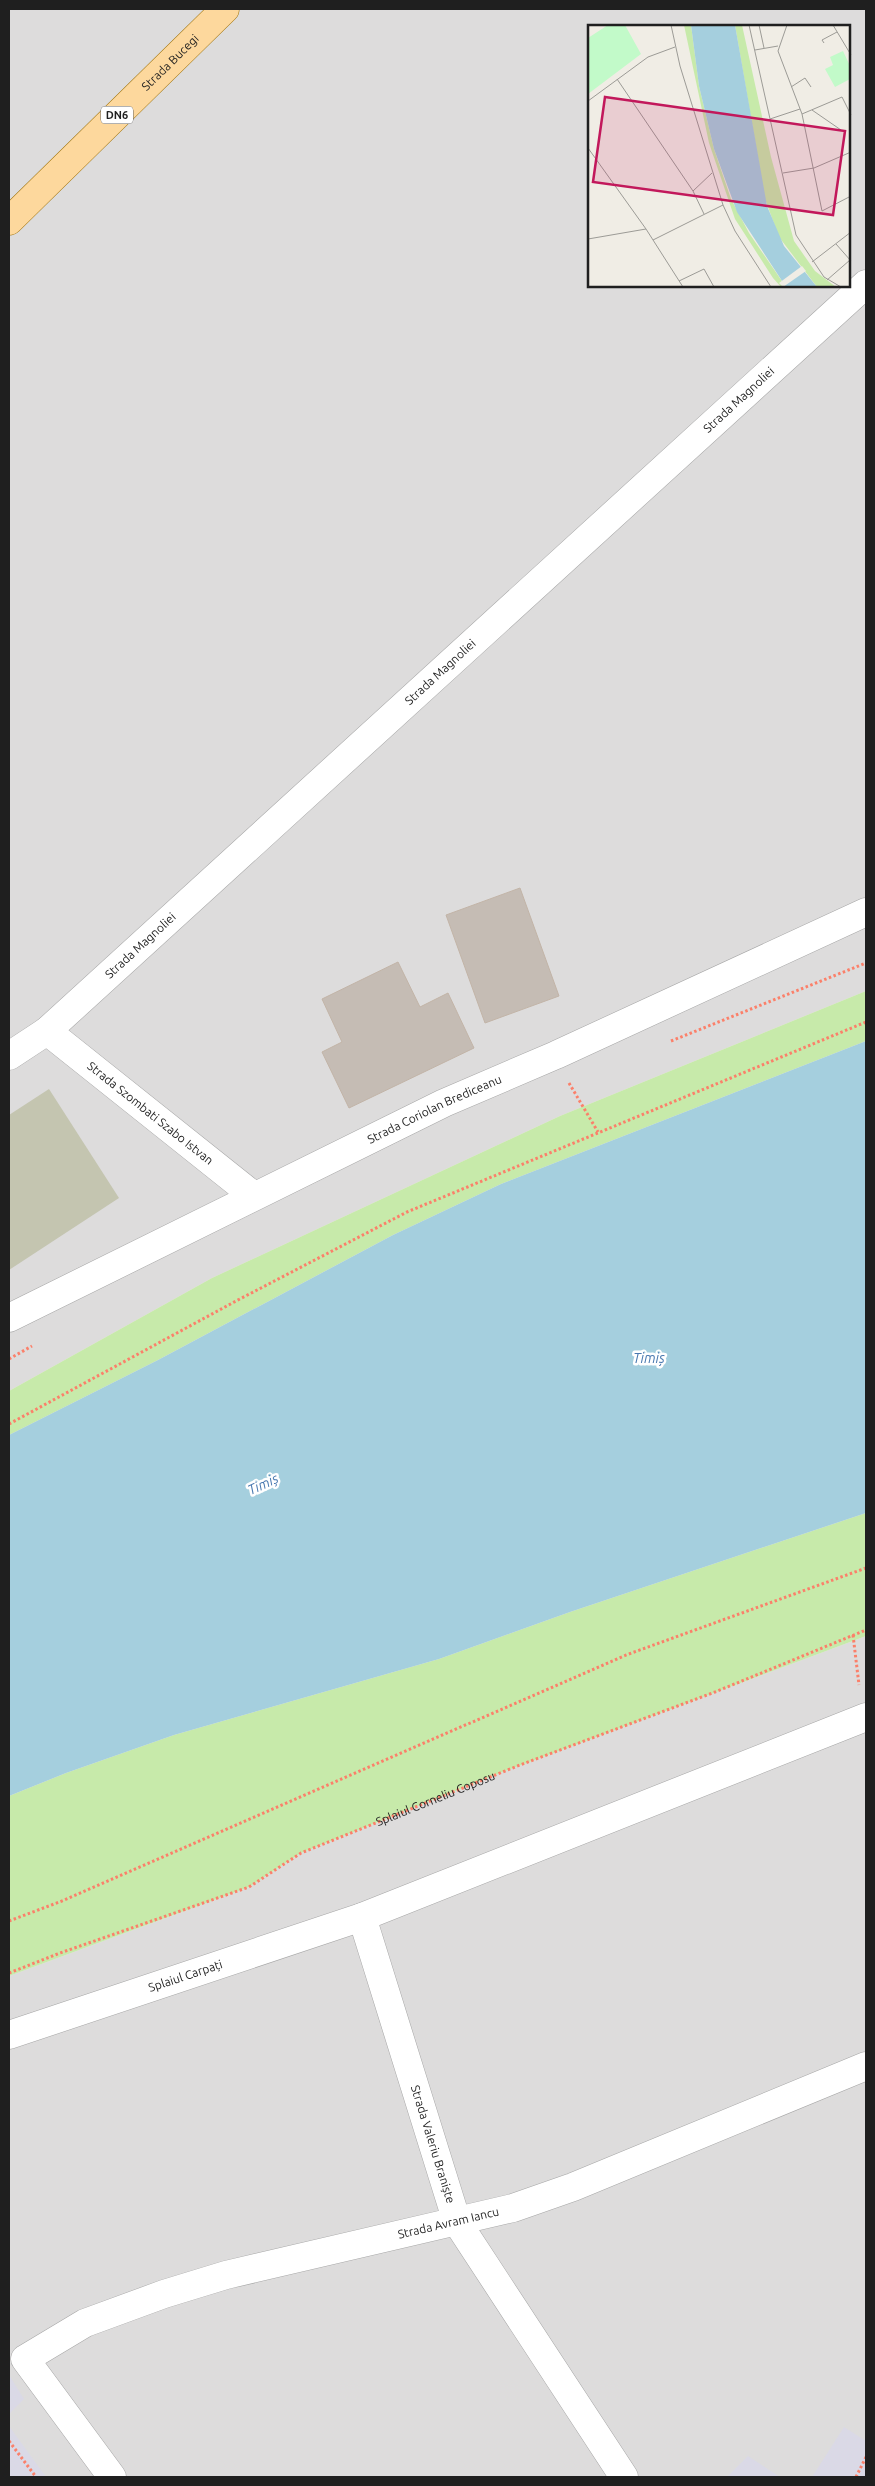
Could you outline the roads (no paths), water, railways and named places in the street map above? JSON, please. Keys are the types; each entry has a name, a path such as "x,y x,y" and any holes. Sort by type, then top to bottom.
{"main road":[{"name":"Strada Bucegi","path":"9,221 225,9"}],"street":[{"name":"Strada Magnoliei","path":"9,1056 47,1030 866,284"},
{"name":"Strada Coriolan Brediceanu","path":"9,1318 444,1103 556,1055 866,912"},
{"name":"Strada Szombati Szabo Istvan","path":"47,1030 254,1196"},
{"path":"362,1918 866,1717"},
{"name":"Splaiul Carpați","path":"9,2035 362,1918"},
{"name":"Strada Valeriu Braniște","path":"362,1918 457,2222 624,2477"},
{"name":"Strada Avram Iancu","path":"112,2477 25,2359 86,2323 164,2294 226,2275 513,2208 573,2187 866,2066"}],"water":[{"name":"Timiș","path":"866,1041 866,1513 570,1612 439,1659 174,1735 66,1773 9,1796 9,1435 158,1360 393,1235 501,1184"}]}
